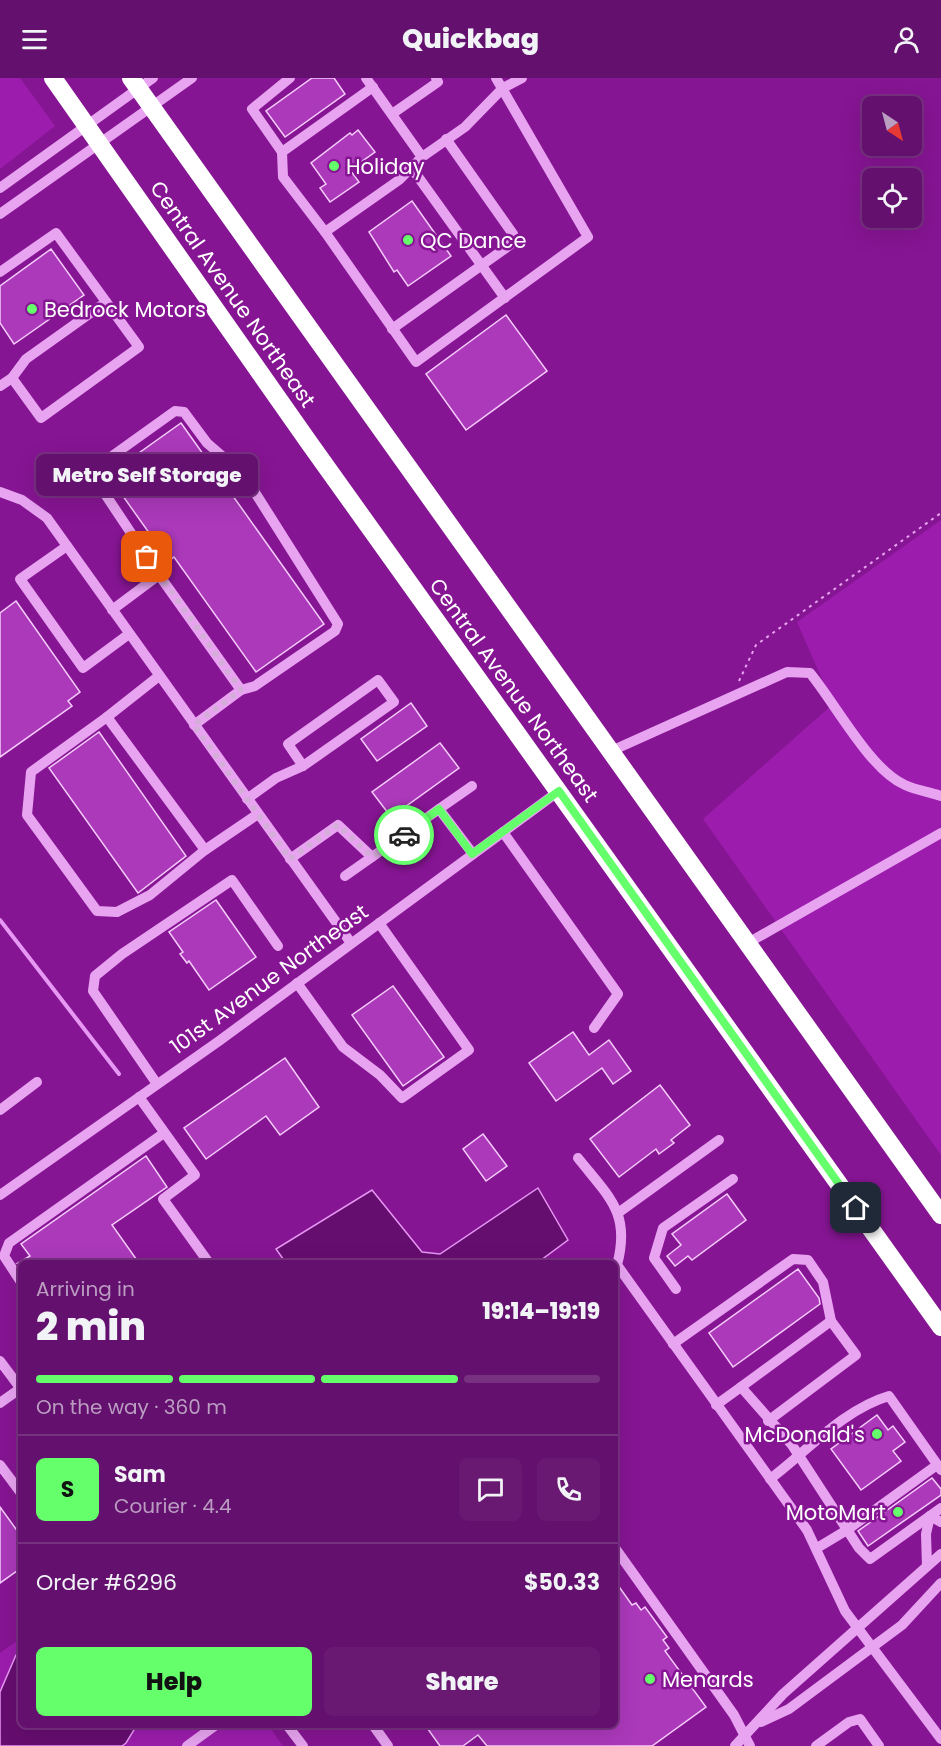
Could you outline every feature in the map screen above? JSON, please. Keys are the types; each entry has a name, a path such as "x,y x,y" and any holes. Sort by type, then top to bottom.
{"highway":[{"name":"Central Avenue Northeast","path":"53,78 941,1327"},
{"name":"Central Avenue Northeast","path":"141,81 152,107 609,752 941,1215"}],"street":[{"path":"0,214 192,78"},
{"path":"290,78 252,109 282,152 284,177 416,362 588,237 503,88 495,78"},
{"path":"325,232 399,180 422,157 465,128 503,88 522,78"},
{"path":"392,114 437,80"},
{"path":"0,188 87,126 141,81"},
{"path":"282,152 370,82 422,157"},
{"path":"393,329 510,245 513,234 446,139"},
{"path":"411,167 504,298"},
{"path":"0,272 56,233 139,347 41,418 12,378"},
{"path":"0,386 12,378 26,359 106,302"},
{"path":"194,725 241,690 255,686 335,631 338,624 244,475 207,443 184,412 175,411 101,464 96,472 99,485 159,576 241,690"},
{"path":"0,492 22,500 47,518 351,944"},
{"path":"67,546 20,579 82,668 129,634"},
{"path":"112,610 159,576"},
{"path":"609,752 733,694 787,672 810,673 870,755 885,770 904,785 941,796"},
{"path":"159,676 31,772 27,815 98,911 117,912 150,895 205,850 258,814"},
{"path":"248,799 276,778 303,766 394,702 378,680 288,744 303,766"},
{"path":"107,717 205,850"},
{"path":"345,876 472,786"},
{"name":"101st Avenue Northeast","path":"0,1195 351,944 559,791"},
{"path":"439,809 472,854"},
{"path":"290,859 338,825 372,857"},
{"path":"503,832 618,994 594,1028"},
{"path":"746,944 941,833"},
{"path":"157,1084 93,992 95,976 122,954 232,880 278,946"},
{"path":"297,983 343,1047 380,1075 402,1098 468,1050 379,923"},
{"path":"0,1110 37,1082"},
{"path":"139,1097 195,1175 163,1199 207,1260"},
{"path":"18,1277 4,1256 9,1243 164,1133"},
{"path":"618,1213 719,1140"},
{"path":"578,1158 607,1194 618,1213 622,1228 622,1244 617,1260"},
{"path":"676,1289 654,1258 663,1228 734,1179"},
{"path":"673,1344 793,1259 808,1260 823,1282 831,1321 856,1355 768,1421"},
{"path":"618,1268 817,1548 840,1602 857,1628 941,1739"},
{"path":"716,1405 831,1321"},
{"path":"0,1361 18,1385"},
{"path":"741,1387 799,1457 858,1548 870,1559 941,1508"},
{"path":"0,1403 18,1391"},
{"path":"770,1479 799,1457 810,1444 877,1399 889,1396 939,1467 817,1548"},
{"path":"0,1465 18,1489"},
{"path":"930,1516 941,1522"},
{"path":"927,1566 926,1534 930,1516"},
{"path":"618,1552 734,1715 747,1741"},
{"path":"735,1746 747,1741 783,1694 941,1554"},
{"path":"758,1724 789,1709 902,1625 941,1583"},
{"path":"931,1725 941,1717"},
{"path":"816,1746 849,1722 860,1719 879,1746"},
{"path":"187,1746 212,1728"},
{"path":"289,1728 303,1746"},
{"path":"375,1728 388,1746"}],"path":[{"path":"733,694 756,645 941,513"}],"shaded area":[{"path":"0,78 20,78 55,126 0,169"},
{"path":"941,520 941,1155 703,819 833,704 797,622"},
{"path":"538,1188 568,1240 541,1260 284,1260 276,1249 372,1190 422,1252 440,1254"},
{"path":"18,1640 18,1728 270,1728 283,1746 0,1746 0,1653"},
{"path":"18,1654 18,1728 135,1728 126,1743 122,1746 0,1746 0,1692"}],"building":[{"path":"312,78 334,78 345,94 285,137 266,111"},
{"name":"Holiday","path":"358,130 375,152 350,170 359,182 330,202 320,188 326,184 311,163 350,133 352,135"},
{"name":"QC Dance","path":"412,201 451,256 408,286 397,270 394,272 369,232"},
{"name":"Bedrock Motors","path":"51,249 84,295 14,344 0,323 0,286"},
{"path":"506,315 547,371 466,430 426,374"},
{"path":"181,423 324,624 256,672 174,557 169,561 108,475"},
{"path":"16,601 80,692 68,701 72,706 0,757 0,613"},
{"path":"411,703 427,726 377,761 361,739"},
{"path":"99,732 186,856 138,893 49,768"},
{"path":"440,743 459,768 391,817 372,792"},
{"path":"216,900 256,957 209,990 189,961 187,963 180,954 183,952 169,932"},
{"path":"393,986 444,1057 403,1086 352,1015"},
{"path":"573,1032 589,1055 609,1040 631,1071 613,1084 602,1068 556,1101 529,1063"},
{"path":"285,1058 319,1107 280,1135 266,1116 206,1159 184,1128"},
{"path":"660,1085 690,1125 671,1140 674,1143 659,1154 656,1149 619,1177 590,1139"},
{"path":"483,1134 507,1166 486,1181 463,1149"},
{"path":"146,1156 167,1187 112,1225 137,1260 23,1260 30,1256 21,1244"},
{"path":"727,1194 746,1220 692,1260 688,1256 675,1266 667,1256 681,1245 672,1234"},
{"path":"798,1269 819,1298 820,1304 733,1367 709,1333"},
{"path":"877,1415 888,1430 893,1426 905,1442 893,1451 901,1461 861,1490 831,1449"},
{"name":"MotoMart","path":"932,1478 941,1489 941,1495 868,1546 858,1531"},
{"path":"0,1507 18,1532 18,1570 0,1583"},
{"name":"Menards","path":"618,1585 632,1605 636,1603 641,1610 645,1607 667,1637 663,1640 669,1648 665,1651 706,1707 652,1746 487,1746 478,1735 463,1746 440,1746 427,1728 618,1728"}],"waterway":[{"path":"0,920 119,1074"}],"way so far":[{"path":"147,557 241,690 194,725 290,859 338,825 372,857 404,835"}],"place":[{"name":"Holiday","path":"334,166"},
{"name":"QC Dance","path":"408,240"},
{"name":"Bedrock Motors","path":"32,309"},
{"name":"Metro Self Storage","path":"147,557"},
{"name":"McDonald's","path":"877,1434"},
{"name":"MotoMart","path":"898,1512"},
{"name":"Menards","path":"650,1679"}],"route":[{"path":"404,835 439,809 472,854 559,791 856,1208"}]}
